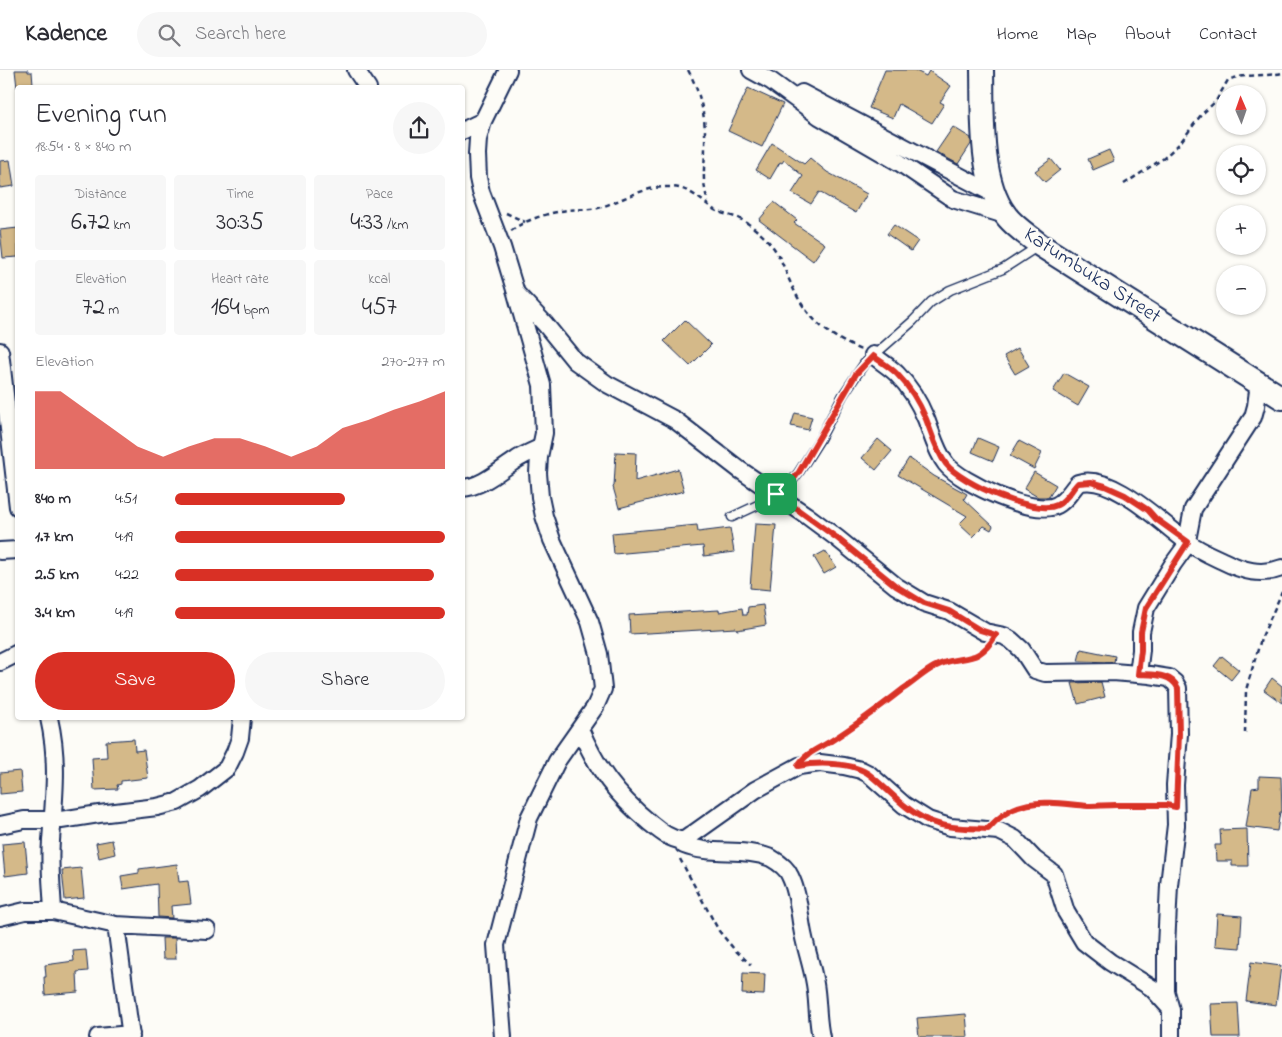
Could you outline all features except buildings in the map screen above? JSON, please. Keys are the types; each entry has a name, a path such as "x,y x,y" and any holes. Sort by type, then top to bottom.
{"main road":[{"name":"Katumbuka Street","path":"982,70 987,172 992,193 1005,215 1040,245 1282,398"}],"street":[{"path":"356,70 366,85"},
{"path":"502,1037 496,944 529,818 557,761 595,707 602,692 602,668 599,654 584,608 552,540 540,497 538,472 544,434 542,385 502,247 481,192 470,176 484,121 508,70"},
{"path":"751,70 819,116 900,163 953,199 1005,215"},
{"path":"757,70 992,193"},
{"path":"465,130 484,121"},
{"path":"516,293 575,361 607,384 675,420 740,470 829,532 896,586 924,603 949,611 980,630 1004,636 1011,640 1022,650 1033,668 1038,672 1138,674 1169,678 1175,683 1178,688 1179,734 1176,826 1169,885 1166,947 1166,992 1171,1010 1171,1037"},
{"path":"0,351 2,399 15,475"},
{"path":"873,356 897,373 910,388 945,463 966,481 1011,500 1047,507 1058,505 1078,483 1091,482 1116,490 1136,501 1164,526 1204,553 1248,571 1266,572 1282,568"},
{"path":"1138,674 1141,632 1146,608 1188,542 1193,510 1248,427 1256,406 1259,383"},
{"path":"465,487 485,480 541,447"},
{"path":"0,551 15,550"},
{"path":"0,662 15,654"},
{"path":"50,720 56,752 50,864 53,911"},
{"path":"0,825 30,820 53,821 167,805 188,797 227,768 236,752 242,720"},
{"path":"580,729 590,752 613,788 644,818 674,840 683,841 747,796 798,766 820,763 844,766 869,774 904,805 928,820 950,827 999,831 1015,839 1034,859 1052,871 1057,880 1066,912 1084,942 1110,962 1152,988 1171,1010"},
{"path":"683,841 684,845 706,852 762,855 778,862 789,874 794,886 802,932 814,976 821,1037"},
{"path":"0,917 25,911 53,911 116,925 207,930"},
{"path":"98,1037 131,1036 116,925"}],"lane":[{"path":"732,517 789,485 799,472 856,374 939,296 1003,269 1040,245"}],"path":[{"path":"688,70 698,91 704,115 705,147 703,174 708,204"},
{"path":"1124,184 1164,158 1180,143 1201,115 1216,101 1228,80 1238,77 1266,76 1282,73"},
{"path":"502,247 502,240 525,222 568,210 596,208 648,189 680,188 702,198 718,212 744,221 773,246 794,290 813,319 841,342 873,356"},
{"path":"1245,732 1246,690 1261,639 1282,592"},
{"path":"798,766 812,752 862,720 923,674 944,662 977,656 991,643 996,635"},
{"path":"988,829 994,822 1010,811 1032,803 1046,801 1088,806 1166,805 1176,807"},
{"path":"665,834 719,930 734,949 751,965"}],"route":[{"path":"873,356 897,373 910,388 945,463 966,481 1011,500 1047,507 1058,505 1078,483 1087,481 1116,490 1148,510 1164,526 1188,542 1155,591 1143,615 1138,674 1169,678 1178,688 1179,734 1175,785 1176,807 1166,805 1088,806 1046,801 1018,807 994,822 988,829 950,827 919,816 869,774 861,770 820,763 798,766 812,752 862,720 932,668 944,662 977,656 991,643 996,635 974,627 949,611 924,603 896,586 877,573 837,538 776,494 789,485 799,472 820,439 856,374 873,356"}]}
